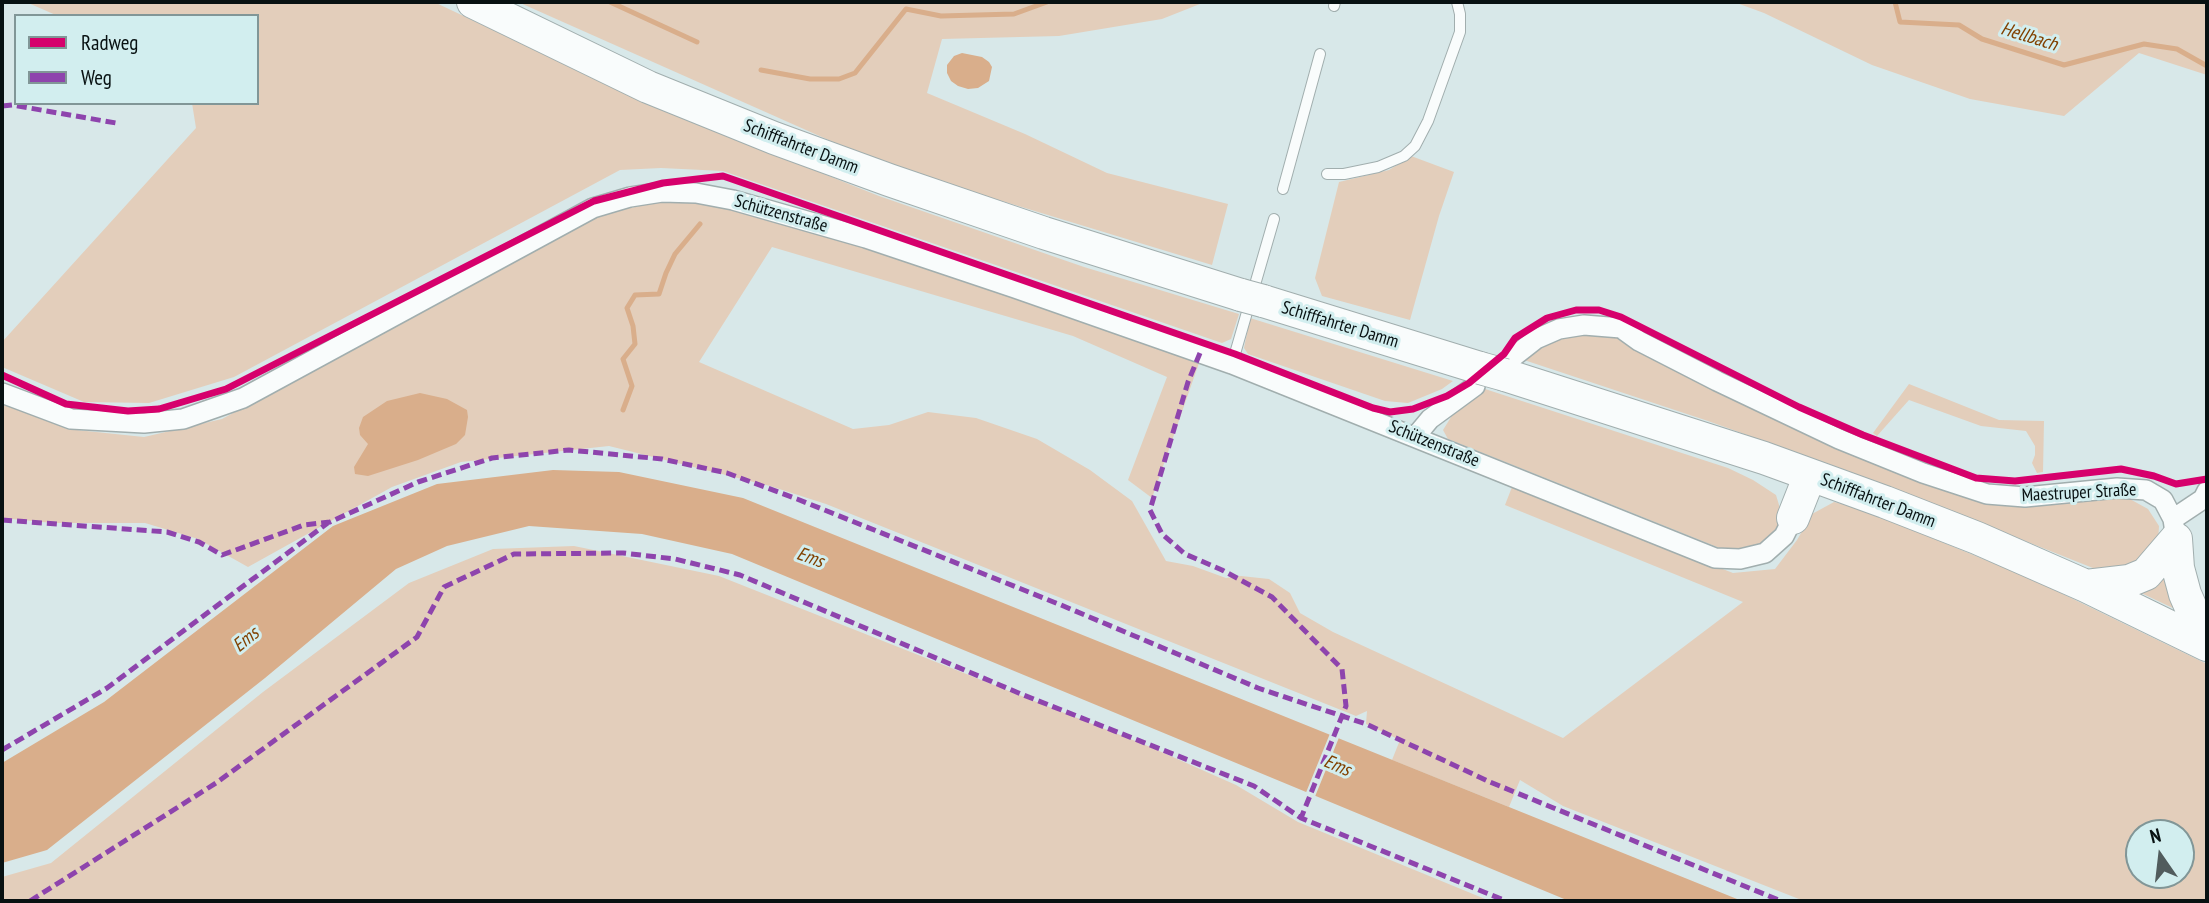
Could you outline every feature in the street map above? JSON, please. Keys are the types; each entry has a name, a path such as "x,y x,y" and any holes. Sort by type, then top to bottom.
{"main road":[{"name":"Schifffahrter Damm","path":"473,2 648,87 774,138 992,215 1493,371 1810,475 1977,538 2086,586 2207,645"},
{"path":"1793,518 1810,475"},
{"path":"2086,586 2129,581 2146,575 2175,529"},
{"path":"2175,529 2178,568 2185,594 2199,626 2207,635"}],"street":[{"name":"Schützenstraße","path":"2,393 71,419 144,423 183,419 243,398 593,208 630,197 662,192 696,193 733,200 866,238 1232,364 1715,558 1741,559 1765,553 1784,536 1793,518"},
{"name":"Maestruper Straße","path":"1415,437 1430,419 1536,339 1559,328 1584,325 1621,328 1639,341 1717,381 1839,439 1923,473 1987,494 2025,496 2117,488 2146,490 2162,500 2175,529"},
{"path":"2175,529 2207,491"}],"lane":[{"path":"1327,174 1343,174 1378,167 1404,156 1415,146 1428,121 1460,32 1461,14 1457,2"},
{"path":"1283,189 1320,54"},
{"path":"1232,364 1274,219"}],"shaded area":[{"path":"26,2 434,2 654,106 879,196 1084,267 1239,314 1231,339 1222,343 723,171 661,168 620,170 234,377 149,403 84,402 2,367 2,342 196,128 192,105 259,105 259,14 53,14"},
{"path":"518,2 1205,2 1162,19 1059,36 942,39 927,93 1025,134 1107,173 1228,204 1212,265 887,166"},
{"path":"1734,2 2207,2 2207,75 2139,53 2064,116 1970,99 1872,65 1764,13"},
{"path":"1411,156 1454,172 1410,320 1322,296 1315,278 1339,182 1389,170"},
{"path":"661,201 731,205 1013,295 1199,363 1152,498 1128,480 1167,377 1073,336 772,247 699,362 853,429 889,425 928,412 976,418 1037,439 1090,470 1132,501 1166,561 1193,566 1226,578 1241,576 1269,579 1290,593 1300,613 1333,632 1563,738 1743,602 1505,505 1512,487 1733,573 1775,569 1812,514 1834,502 1862,509 2034,580 2207,664 2207,901 1804,901 1563,806 1520,780 1509,807 1392,760 1400,740 1366,724 1367,711 1356,716 826,504 770,486 609,446 461,462 392,487 248,567 198,539 145,523 53,523 2,518 2,401 67,429 144,437 222,419 600,215"},
{"path":"1250,318 1453,381 1442,389 1408,403 1385,401 1248,354 1244,348"},
{"path":"1585,332 1622,337 1878,463 1972,499 2021,505 2128,498 2148,509 2159,526 2154,554 2113,576 1872,480 1708,421 1524,360 1542,345"},
{"path":"1909,384 1999,420 2044,421 2043,472 2037,473 2032,463 2035,446 2026,431 1981,426 1909,400 1877,436 1873,433"},
{"path":"1485,389 1728,468 1753,480 1776,495 1782,515 1776,535 1755,549 1732,553 1448,439 1443,430 1453,414"},
{"path":"574,546 719,576 1148,746 1236,785 1298,822 1490,901 2,901 2,877 51,863 263,692 409,583 493,549"},
{"path":"2167,562 2177,610 2139,592"}],"water":[{"path":"962,53 982,57 989,62 992,67 989,81 978,88 968,89 951,81 947,65 954,56"},
{"path":"420,393 447,399 467,410 465,435 456,444 418,460 368,476 355,474 354,467 368,444 360,435 359,428 363,417 387,401"},
{"name":"Ems","path":"553,470 619,472 743,498 1742,901 1569,901 732,554 642,534 529,526 447,546 396,569 265,678 47,850 2,863 2,763 104,702 333,526 437,484"}],"pier":[{"path":"1331,731 1340,735 1314,799 1305,795"}],"waterway":[{"path":"610,2 697,42"},
{"name":"Hellbach","path":"761,70 810,79 839,79 855,73 906,9 941,16 1014,14 1047,2"},
{"name":"Hellbach","path":"1895,2 1900,22 1959,25 1982,39 2064,65 2144,44 2177,49 2207,66"},
{"name":"Hellbach","path":"623,410 632,386 623,359 635,344 627,308 635,295 659,294 675,254 700,224"}],"marked path":[{"path":"2,106 12,105 116,123"},
{"path":"1200,353 1188,382 1150,510 1162,534 1185,554 1272,597 1342,669 1346,706 1301,818"},
{"path":"2,520 167,532 199,542 222,555 304,525 330,522 418,482 492,458 569,450 662,459 727,473 797,499 1258,688 1366,724 1490,782 1781,901"},
{"path":"2,750 107,688 329,522"},
{"path":"30,901 216,783 417,637 444,587 514,554 623,553 675,559 740,575 1021,694 1254,786 1301,818 1506,901"}],"cycle path":[{"path":"2,375 66,404 128,411 159,409 226,389 594,201 663,183 723,176 1235,354 1373,408 1390,412 1413,409 1447,396 1469,383 1504,354 1515,338 1547,318 1576,310 1599,310 1621,317 1799,407 1863,435 1976,478 2015,481 2121,469 2176,484 2207,479"}]}
